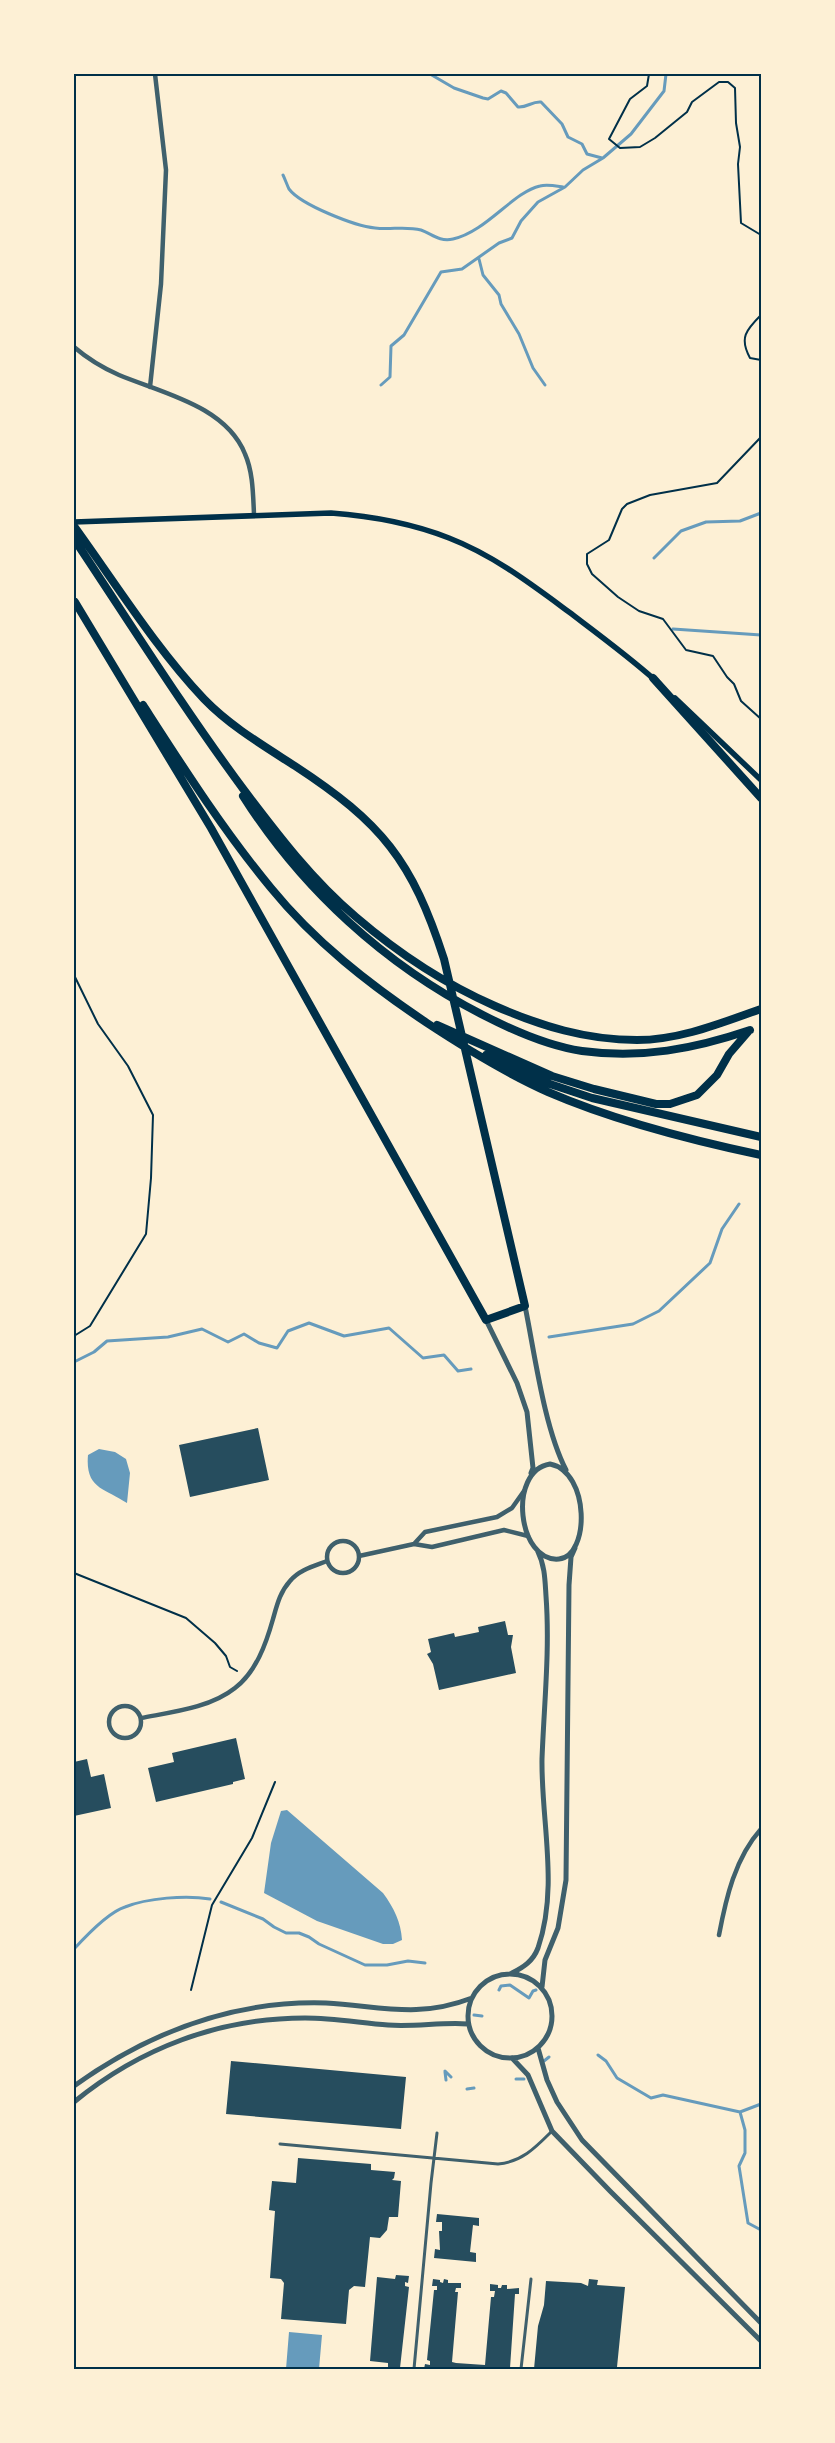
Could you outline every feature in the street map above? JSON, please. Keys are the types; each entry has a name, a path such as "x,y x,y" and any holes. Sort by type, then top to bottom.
{"highway":[{"path":"74,526 155,638 205,699 253,738 358,810 400,858 416,884 431,917 444,959 525,1306 486,1320 211,828 75,601"},
{"path":"74,538 248,804 294,866 376,947 408,970 470,1008 508,1028 551,1044 581,1051 621,1054 677,1050 750,1030 729,1054 718,1075 709,1085 697,1095 670,1104 636,1100 594,1089 515,1060 417,1016"},
{"path":"75,601 184,768 228,831 271,889 327,948 388,997 465,1048 518,1078 548,1092 626,1119 703,1142 761,1155"},
{"path":"653,678 761,798"},
{"path":"212,747 300,860 354,916 405,955 471,995 555,1030 638,1040 664,1038 724,1022 761,1009"},
{"path":"724,1022 761,1003"},
{"path":"417,1016 466,1045 550,1084 592,1098 761,1137"}],"main road":[{"path":"74,522 254,514 331,513 360,515 424,529 450,538 489,556 548,596 653,678 761,780"}],"street":[{"path":"150,387 161,284 166,170 154,74"},
{"path":"74,347 101,366 207,412 231,432 245,452 250,467 254,514"},
{"path":"525,1306 549,1420 560,1458 576,1486 581,1503 579,1533 571,1557 566,1880 558,1928 545,1960 542,1987"},
{"path":"486,1320 517,1383 527,1412 533,1468 524,1492 522,1514 528,1536 538,1552 543,1566 548,1620 542,1761 547,1878 543,1922 538,1947 526,1966 512,1973 489,1979 478,1988 468,2010 468,2024 474,2039 486,2051 496,2056 512,2058 521,2057 538,2048 547,2037 552,2019 548,1997 542,1987 525,1976 512,1973"},
{"path":"530,1476 536,1470 550,1464 558,1466 568,1473"},
{"path":"414,1544 425,1532 497,1517 512,1508 524,1492"},
{"path":"359,1556 414,1544 432,1548 504,1530 528,1536"},
{"path":"340,1541 355,1546 359,1556 357,1566 348,1573 337,1573 329,1566 327,1561 331,1546 340,1541"},
{"path":"538,1552 553,1559 561,1559 568,1556 574,1548"},
{"path":"141,1718 195,1706 222,1697 235,1689 248,1677 256,1664 280,1596 291,1580 302,1572 327,1561"},
{"path":"125,1706 138,1712 141,1718 140,1729 134,1736 129,1738 116,1736 109,1726 112,1713 125,1706"},
{"path":"719,1935 732,1881 748,1849 761,1829"},
{"path":"74,2086 122,2054 151,2038 190,2023 248,2008 326,2003 393,2011 418,2011 449,2007 472,1998"},
{"path":"74,2102 135,2061 194,2034 227,2025 283,2018 307,2018 406,2026 443,2023 468,2024"},
{"path":"538,2048 547,2080 556,2102 582,2140 761,2323"},
{"path":"512,2058 528,2075 552,2130 610,2191 761,2341"},
{"path":"280,2144 434,2159 507,2163 521,2158 552,2130"},
{"path":"414,2369 438,2134"},
{"path":"521,2369 532,2279"}],"path":[{"path":"649,74 647,86 630,99 609,139 620,148 640,147 655,138 687,112 692,102 700,94 719,82 728,82 735,88 736,123 740,147 738,164 741,223 761,235"},
{"path":"761,315 744,336 744,348 750,358 761,360"},
{"path":"761,437 717,483 650,495 627,504 622,509 609,540 587,554 587,564 592,574 618,597 639,611 663,619 686,650 714,656 727,677 734,684 741,701 761,719"},
{"path":"74,975 98,1024 128,1066 153,1115 151,1178 146,1234 90,1326 74,1336"},
{"path":"74,1573 186,1618 215,1643 226,1656 230,1667 237,1671"},
{"path":"191,1990 212,1905 252,1838 276,1782"}],"water":[{"path":"99,1449 115,1452 126,1459 130,1473 127,1503 104,1490 93,1481 88,1466 88,1455"},
{"path":"287,1810 383,1893 396,1915 402,1940 393,1944 383,1944 317,1921 264,1893 271,1843 281,1811"},
{"path":"289,2332 322,2335 319,2369 286,2369"}],"building":[{"path":"258,1428 269,1480 190,1497 179,1445"},
{"path":"505,1621 508,1635 513,1635 511,1647 516,1673 439,1690 433,1664 427,1654 431,1652 428,1639 454,1633 455,1637 479,1632 478,1627"},
{"path":"236,1738 245,1779 233,1782 233,1784 156,1802 148,1768 174,1762 172,1753"},
{"path":"87,1759 91,1777 104,1774 111,1808 74,1816 74,1762"},
{"path":"231,2061 406,2077 401,2129 226,2114"},
{"path":"298,2158 371,2164 371,2170 395,2172 392,2180 401,2181 398,2217 389,2217 387,2230 380,2238 370,2237 365,2287 354,2286 349,2290 346,2324 281,2319 284,2283 281,2279 270,2278 275,2211 269,2210 272,2181 296,2183"},
{"path":"437,2214 479,2218 479,2226 473,2225 470,2252 476,2253 476,2262 434,2258 435,2249 440,2250 439,2231 442,2231 442,2222 436,2222"},
{"path":"396,2275 409,2276 408,2283 405,2282 405,2286 409,2287 400,2368 388,2367 388,2363 370,2361 377,2277 395,2279"},
{"path":"433,2279 440,2280 443,2283 444,2279 448,2280 448,2283 461,2283 461,2288 456,2288 455,2292 458,2292 452,2362 456,2363 485,2365 491,2297 494,2297 495,2291 490,2291 490,2284 498,2285 498,2288 501,2288 502,2285 507,2285 507,2289 519,2288 519,2294 515,2294 510,2368 424,2369 425,2364 430,2365 430,2361 427,2360 434,2290 437,2290 437,2286 432,2286"},
{"path":"589,2279 598,2280 597,2285 625,2287 617,2367 620,2369 534,2369 538,2326 544,2305 546,2281 581,2283 588,2286"}],"waterway":[{"path":"430,74 454,88 483,98 488,99 501,91 506,93 518,107 541,102 562,124 568,137 582,144 587,154 602,158"},
{"path":"381,385 390,377 391,346 404,335 441,272 462,269 499,243 512,238 521,221 538,202 565,187 583,170 603,158 631,134 664,91 666,74"},
{"path":"283,175 289,189 295,195 329,214 375,228 421,230 440,239 448,240 477,229 530,190 546,185 563,187"},
{"path":"479,259 483,275 499,295 501,304 519,334 533,368 545,385"},
{"path":"654,558 681,531 706,522 740,521 761,513"},
{"path":"673,629 761,635"},
{"path":"549,1337 633,1324 659,1311 710,1263 722,1229 739,1204"},
{"path":"74,1362 94,1352 107,1341 168,1337 202,1329 228,1342 244,1334 259,1343 277,1348 288,1331 309,1323 344,1336 389,1328 423,1358 444,1355 458,1371 471,1369"},
{"path":"74,1949 105,1919 125,1907 144,1901 167,1898 190,1897 210,1899"},
{"path":"221,1902 263,1919 286,1933 299,1933 309,1937 319,1944 365,1965 387,1965 408,1961 425,1963"},
{"path":"499,1990 501,1986 510,1985 529,1998 533,1991 536,1990"},
{"path":"474,2015 482,2016"},
{"path":"598,2055 606,2061 617,2078 651,2098 663,2095 740,2112 761,2104"},
{"path":"544,2061 549,2057"},
{"path":"445,2071 451,2077"},
{"path":"445,2072 446,2080"},
{"path":"516,2079 524,2079"},
{"path":"467,2089 474,2088"},
{"path":"740,2112 745,2130 745,2153 739,2166 748,2223 761,2230"}]}
